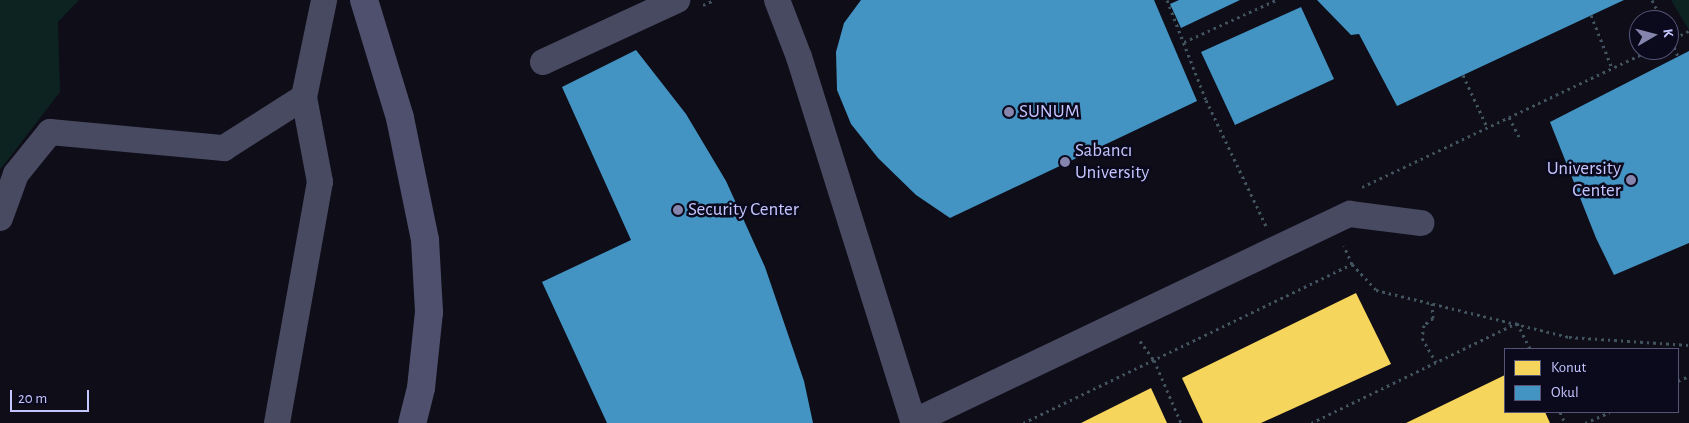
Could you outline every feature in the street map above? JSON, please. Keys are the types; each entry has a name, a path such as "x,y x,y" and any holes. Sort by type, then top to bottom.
{"street":[{"path":"277,423 320,182 304,97 324,0"},
{"path":"364,0 400,118 425,240 429,312 421,388 412,423"},
{"path":"543,62 677,0"},
{"path":"777,0 799,57 914,422 1350,214 1421,223"},
{"path":"0,218 16,174 50,132 224,148 304,97"}],"path":[{"path":"1167,0 1206,100 1269,232"},
{"path":"1184,42 1276,0"},
{"path":"1591,15 1612,68"},
{"path":"1359,189 1629,60"},
{"path":"1463,75 1488,127"},
{"path":"1509,117 1519,137"},
{"path":"1334,221 1352,264 1376,290 1569,337 1689,344"},
{"path":"1023,423 1352,264"},
{"path":"1432,303 1433,318 1424,325 1422,338 1436,362"},
{"path":"1517,323 1530,348"},
{"path":"1311,423 1517,323"},
{"path":"1154,360 1181,423"},
{"path":"1585,423 1608,413"}],"green space":[{"path":"0,0 79,0 58,22 60,92 0,170"},
{"path":"1671,0 1689,0 1689,30 1679,10 1677,10"}],"building: Konut":[{"path":"1356,293 1391,364 1261,423 1203,423 1182,378"},
{"path":"1504,375 1504,413 1545,413 1550,423 1406,423"},
{"path":"1151,388 1167,423 1081,423"}],"building: Okul":[{"name":"SUNUM","path":"861,0 1154,0 1197,101 950,218 916,195 878,158 851,124 837,90 836,52 844,23"},
{"path":"1179,0 1240,0 1181,28 1170,4"},
{"path":"1317,0 1624,0 1397,106 1359,34 1351,35"},
{"path":"1301,7 1334,79 1235,125 1201,52"},
{"name":"Security Center","path":"636,50 686,114 726,181 765,267 804,381 813,423 607,423 542,282 631,240 562,87"},
{"name":"University Center","path":"1689,51 1689,243 1614,275 1596,238 1550,122 1671,60 1679,60 1679,56"}],"place":[{"name":"SUNUM","path":"1009,112"},
{"name":"Sabancı University","path":"1065,162"},
{"name":"University Center","path":"1631,180"},
{"name":"Security Center","path":"678,210"}]}
